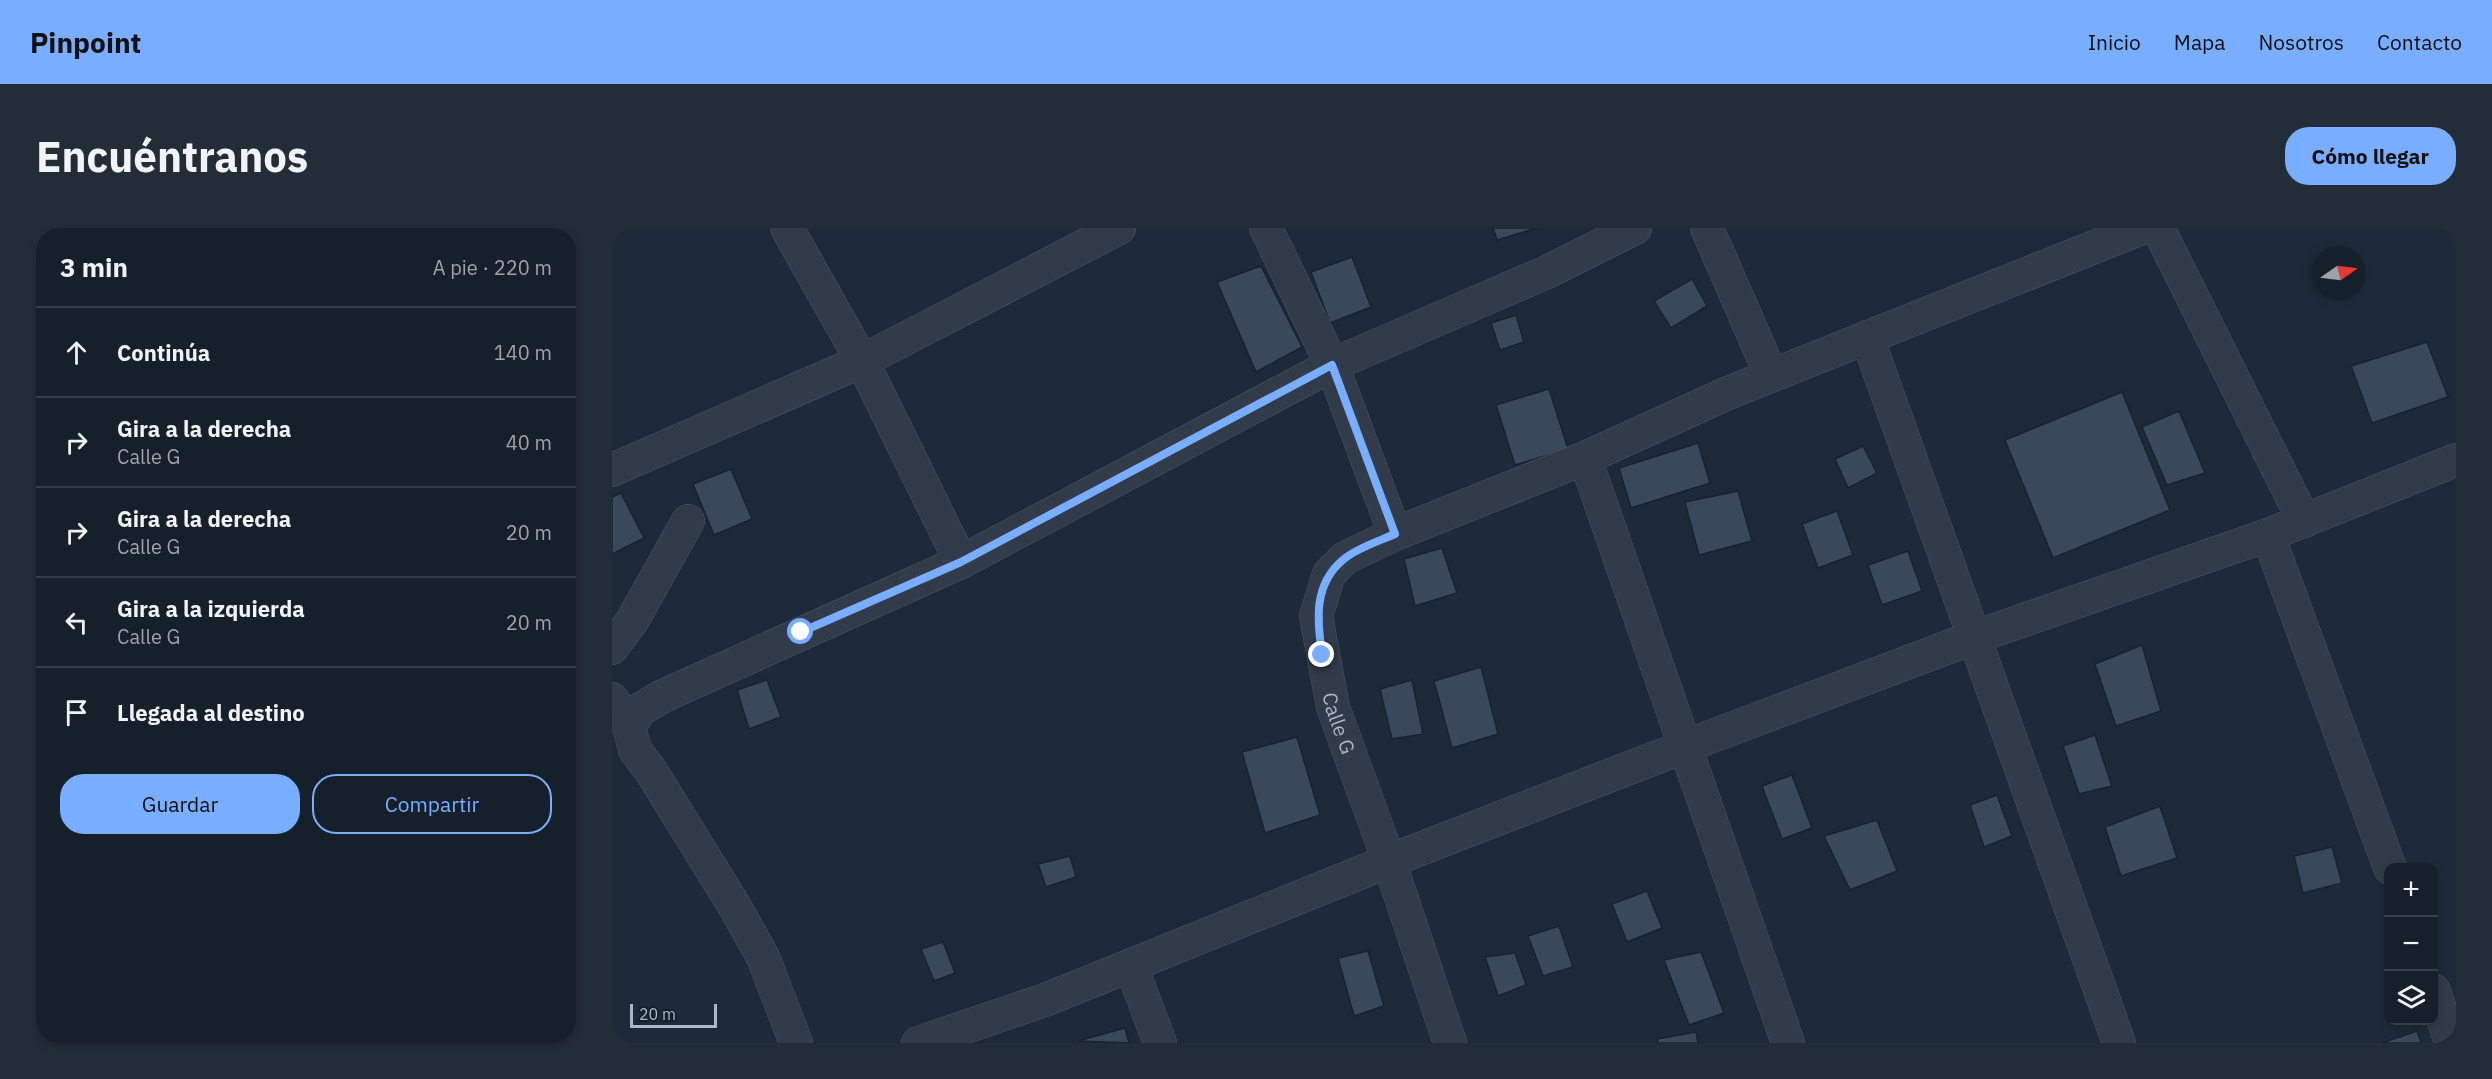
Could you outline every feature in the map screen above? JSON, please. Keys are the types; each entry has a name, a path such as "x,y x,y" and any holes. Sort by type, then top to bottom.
{"street":[{"path":"787,228 862,360 961,562"},
{"path":"612,470 862,360 1119,228"},
{"path":"1266,228 1332,365 1395,534"},
{"path":"629,726 641,709 663,696 961,562 1332,365 1547,272 1635,228"},
{"path":"1707,228 1771,375"},
{"name":"Calle G","path":"1450,1043 1389,861 1333,707 1316,616 1329,574 1345,558 1395,534 1584,458 1771,375 2142,228"},
{"path":"2158,228 2304,521"},
{"path":"1867,337 2119,1043"},
{"path":"1584,458 1788,1043"},
{"path":"918,1043 1045,1000 1389,861 1686,746 1975,637 2268,535 2456,459"},
{"path":"612,648 632,621 688,521"},
{"path":"2268,535 2389,863"},
{"path":"612,699 629,726 635,750 651,771 735,907 763,957 796,1043"},
{"path":"1131,966 1160,1043"},
{"path":"2438,1005 2451,1043"}],"building":[{"path":"1493,228 1537,228 1497,240"},
{"path":"1352,257 1371,307 1330,323 1311,272"},
{"path":"1261,266 1302,347 1256,372 1217,282"},
{"path":"1692,279 1707,306 1671,328 1654,301"},
{"path":"1516,315 1524,342 1500,350 1491,323"},
{"path":"2427,342 2448,397 2372,423 2351,366"},
{"path":"1549,389 1568,449 1515,465 1496,405"},
{"path":"2122,392 2170,510 2053,558 2005,440"},
{"path":"2179,411 2205,473 2167,485 2142,427"},
{"path":"1698,443 1710,483 1631,508 1619,468"},
{"path":"1863,446 1877,473 1848,488 1835,459"},
{"path":"731,469 752,519 714,535 693,484"},
{"path":"1738,491 1752,541 1699,555 1685,502"},
{"path":"621,493 644,538 612,554 612,497"},
{"path":"1837,511 1853,555 1818,568 1802,524"},
{"path":"1442,548 1457,593 1415,606 1404,559"},
{"path":"1908,551 1922,591 1882,605 1868,565"},
{"path":"2142,645 2161,711 2116,726 2095,664"},
{"path":"1481,667 1498,734 1452,748 1434,681"},
{"path":"767,680 781,717 749,729 737,690"},
{"path":"1412,680 1423,734 1392,739 1380,689"},
{"path":"2095,735 2112,786 2079,794 2063,746"},
{"path":"1297,737 1320,815 1265,833 1242,752"},
{"path":"1792,775 1812,828 1782,839 1762,786"},
{"path":"1997,795 2012,836 1984,847 1970,805"},
{"path":"2160,806 2177,858 2121,876 2105,827"},
{"path":"1877,820 1897,871 1850,890 1824,836"},
{"path":"2332,847 2342,883 2303,893 2294,856"},
{"path":"1070,856 1076,877 1046,887 1038,864"},
{"path":"1647,891 1662,928 1627,942 1612,904"},
{"path":"1559,926 1573,967 1543,976 1528,936"},
{"path":"943,942 955,973 934,981 921,949"},
{"path":"1368,951 1384,1006 1354,1016 1338,958"},
{"path":"1701,952 1724,1013 1689,1025 1664,960"},
{"path":"1515,953 1526,985 1498,996 1485,957"},
{"path":"1125,1028 1129,1043 1078,1041"},
{"path":"2417,1031 2421,1043 2382,1043"},
{"path":"1696,1032 1698,1043 1658,1043 1657,1039"}],"route":[{"path":"801,632 961,562 1332,365 1395,534 1345,558 1329,574 1316,616 1322,655"}]}
